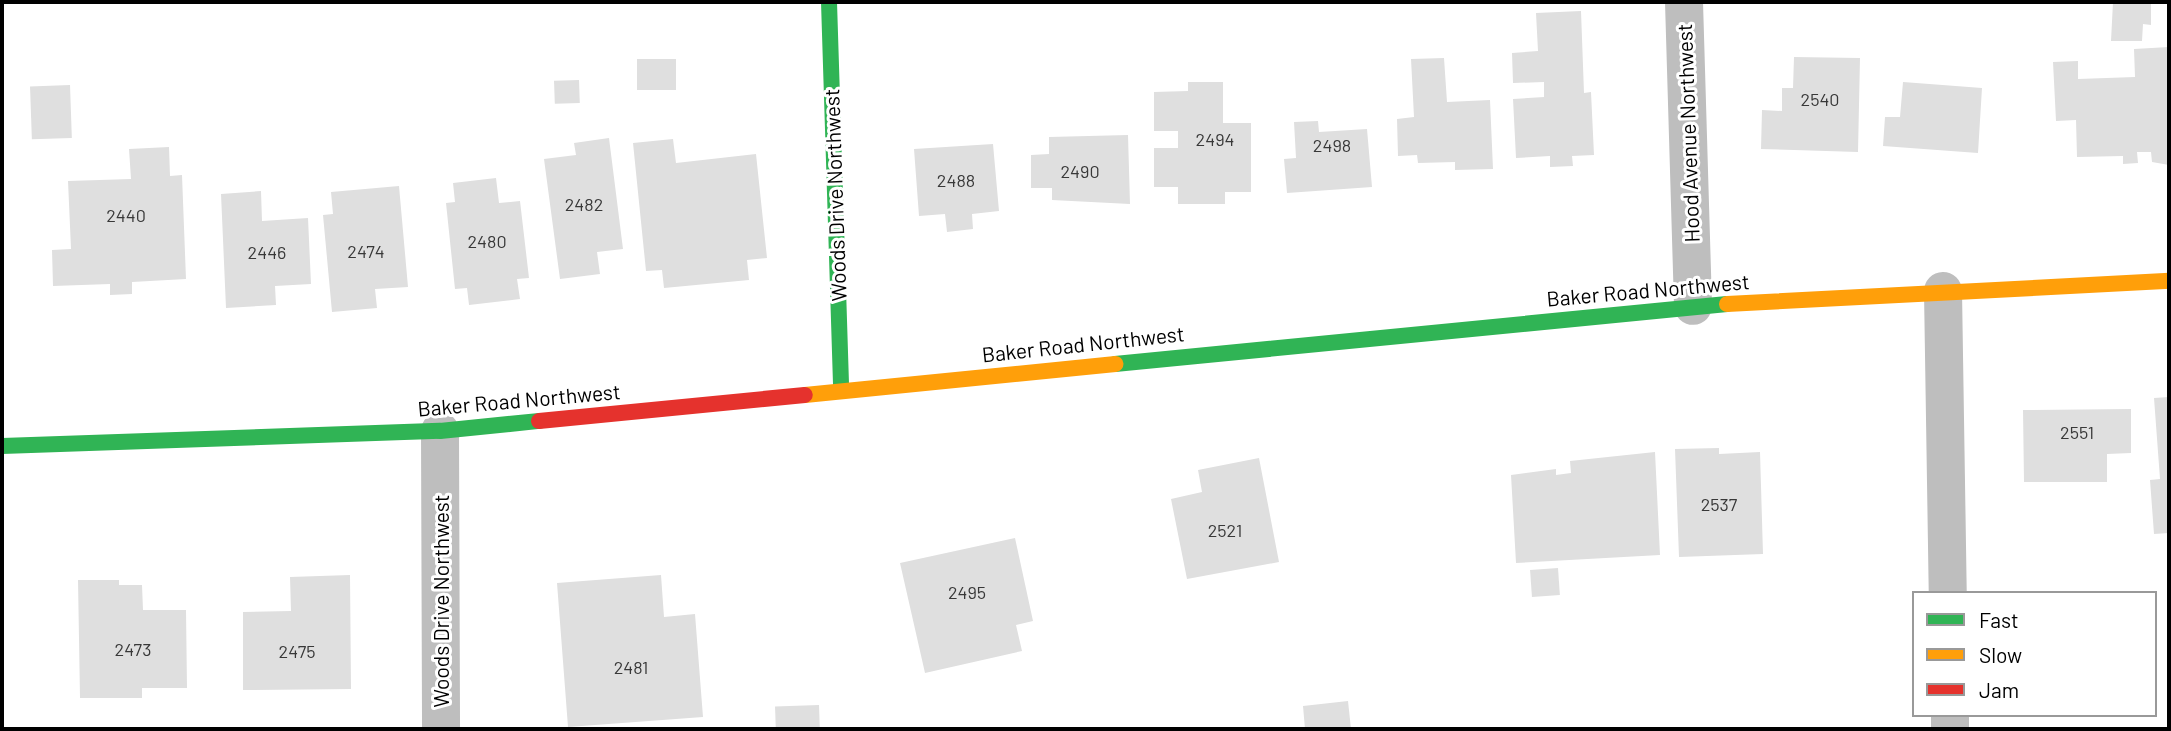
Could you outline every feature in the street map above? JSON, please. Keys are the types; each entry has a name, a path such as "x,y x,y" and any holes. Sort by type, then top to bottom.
{"street":[{"name":"Woods Drive Northwest","path":"829,2 841,389"},
{"name":"Hood Avenue Northwest","path":"1684,2 1693,306"},
{"name":"Baker Road Northwest","path":"2,446 440,431 1693,306 2169,281"},
{"path":"1943,291 1948,591"},
{"name":"Woods Drive Northwest","path":"440,431 441,729"}],"building":[{"path":"2113,2 2151,3 2151,25 2143,24 2142,41 2111,41"},
{"path":"1581,11 1584,93 1591,92 1594,155 1572,156 1573,166 1550,167 1550,156 1516,158 1513,99 1544,97 1544,82 1513,83 1512,53 1538,51 1536,13"},
{"path":"2169,47 2169,165 2152,162 2151,152 2137,152 2138,163 2123,164 2123,156 2077,157 2076,120 2056,121 2053,62 2078,61 2078,79 2135,77 2134,49"},
{"path":"1794,57 1860,58 1858,152 1761,149 1762,110 1782,111 1782,88 1793,88"},
{"path":"1444,58 1447,102 1490,100 1493,169 1455,170 1455,162 1418,163 1417,155 1398,156 1397,119 1414,117 1411,59"},
{"path":"637,59 676,59 676,90 637,90"},
{"path":"579,80 580,103 555,104 554,81"},
{"path":"1188,82 1223,82 1223,123 1251,123 1251,192 1225,192 1225,204 1178,204 1178,187 1154,187 1154,148 1178,148 1178,131 1154,131 1154,92 1188,91"},
{"path":"1903,82 1982,88 1978,153 1883,146 1885,117 1900,117"},
{"path":"70,85 72,138 32,139 30,86"},
{"path":"1318,121 1319,132 1367,129 1372,187 1287,193 1284,159 1296,158 1294,122"},
{"path":"1128,135 1130,204 1052,200 1052,188 1031,188 1031,155 1049,154 1049,137"},
{"path":"609,138 623,249 597,252 600,274 560,279 544,159 576,155 574,143"},
{"path":"673,139 676,163 756,154 767,258 747,260 749,280 664,288 662,270 646,271 633,143"},
{"path":"993,144 999,211 972,214 973,229 947,232 945,214 919,216 914,149"},
{"path":"169,147 170,176 182,175 186,279 132,282 132,294 110,295 110,284 53,286 52,250 71,249 68,181 131,179 129,149"},
{"path":"496,178 499,203 520,201 529,278 517,279 520,299 469,305 467,288 455,289 446,203 455,202 453,183"},
{"path":"399,186 408,287 375,289 377,308 332,312 323,215 333,214 331,192"},
{"path":"261,191 262,221 308,218 311,284 275,286 276,305 226,308 221,194"},
{"path":"2169,397 2169,533 2154,534 2150,480 2160,479 2154,398"},
{"path":"2131,409 2131,453 2107,454 2107,482 2024,482 2023,410"},
{"path":"1719,448 1719,454 1760,452 1763,554 1679,557 1675,449"},
{"path":"1655,452 1660,555 1516,563 1511,475 1556,469 1556,475 1571,473 1570,461"},
{"path":"1259,458 1279,562 1187,579 1171,499 1202,492 1198,470"},
{"path":"1015,538 1033,621 1016,625 1022,651 925,673 900,563"},
{"path":"1558,568 1560,595 1532,597 1530,570"},
{"path":"350,575 351,689 243,690 243,612 291,611 290,577"},
{"path":"661,575 664,617 695,614 703,717 568,727 557,583"},
{"path":"78,580 119,580 119,585 142,585 143,610 186,610 187,688 142,688 142,698 80,698"},
{"path":"1348,701 1351,729 1305,729 1303,706"},
{"path":"819,705 820,729 776,729 775,707"}],"traffic: fast":[{"path":"829,2 841,389"},
{"path":"1115,364 1727,304"},
{"path":"2,446 440,431 539,421"}],"traffic: slow":[{"path":"1727,304 2169,281"},
{"path":"805,395 1115,364"}],"traffic: jam":[{"path":"539,421 805,395"}]}
